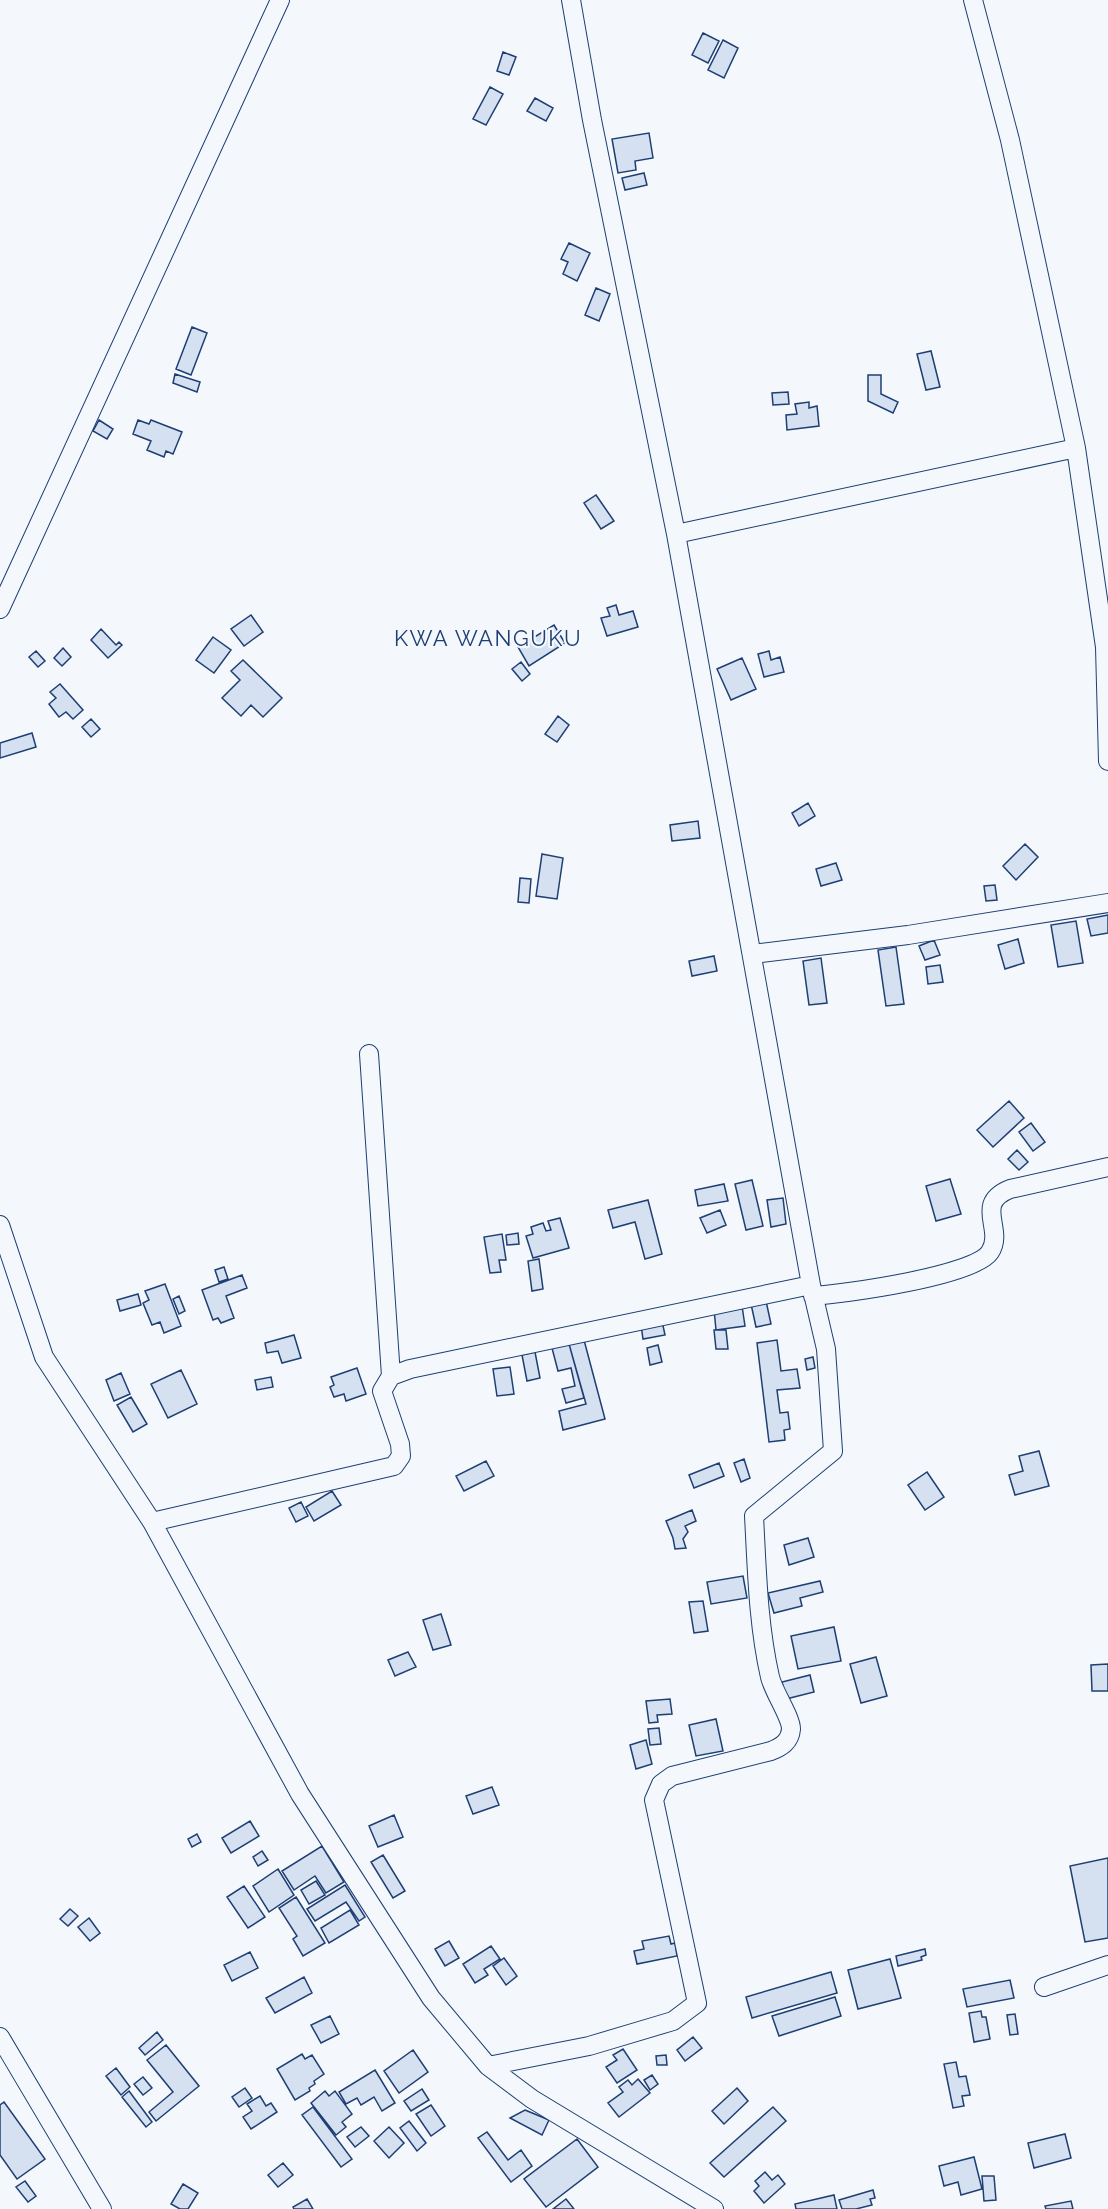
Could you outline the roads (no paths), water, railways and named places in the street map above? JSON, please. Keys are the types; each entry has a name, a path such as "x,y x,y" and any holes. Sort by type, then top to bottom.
{"street":[{"path":"0,609 280,0"},
{"path":"488,2066 589,2046 673,2021 697,2003 654,1800 661,1784 672,1776 771,1751 782,1747 787,1741 791,1728 770,1678 762,1637 754,1516 833,1451 826,1349 812,1290 676,534 592,120 571,0"},
{"path":"973,0 1010,140 1076,448 1105,647 1108,761"},
{"path":"676,534 1076,448"},
{"path":"753,954 908,935 1108,903"},
{"path":"152,1522 383,1470 394,1466 401,1456 400,1444 385,1406 382,1391 391,1376 369,1054"},
{"path":"391,1376 410,1369 812,1290 836,1294 904,1284 973,1263 990,1253 994,1240 991,1212 993,1200 999,1193 1108,1167"},
{"path":"0,1225 44,1357 152,1522 300,1794 431,1998 488,2066 532,2099 714,2209"},
{"path":"1044,1988 1108,1965"},
{"path":"0,2037 102,2209"}],"district":[{"name":"KWA WANGUKU","path":"488,638"}]}
